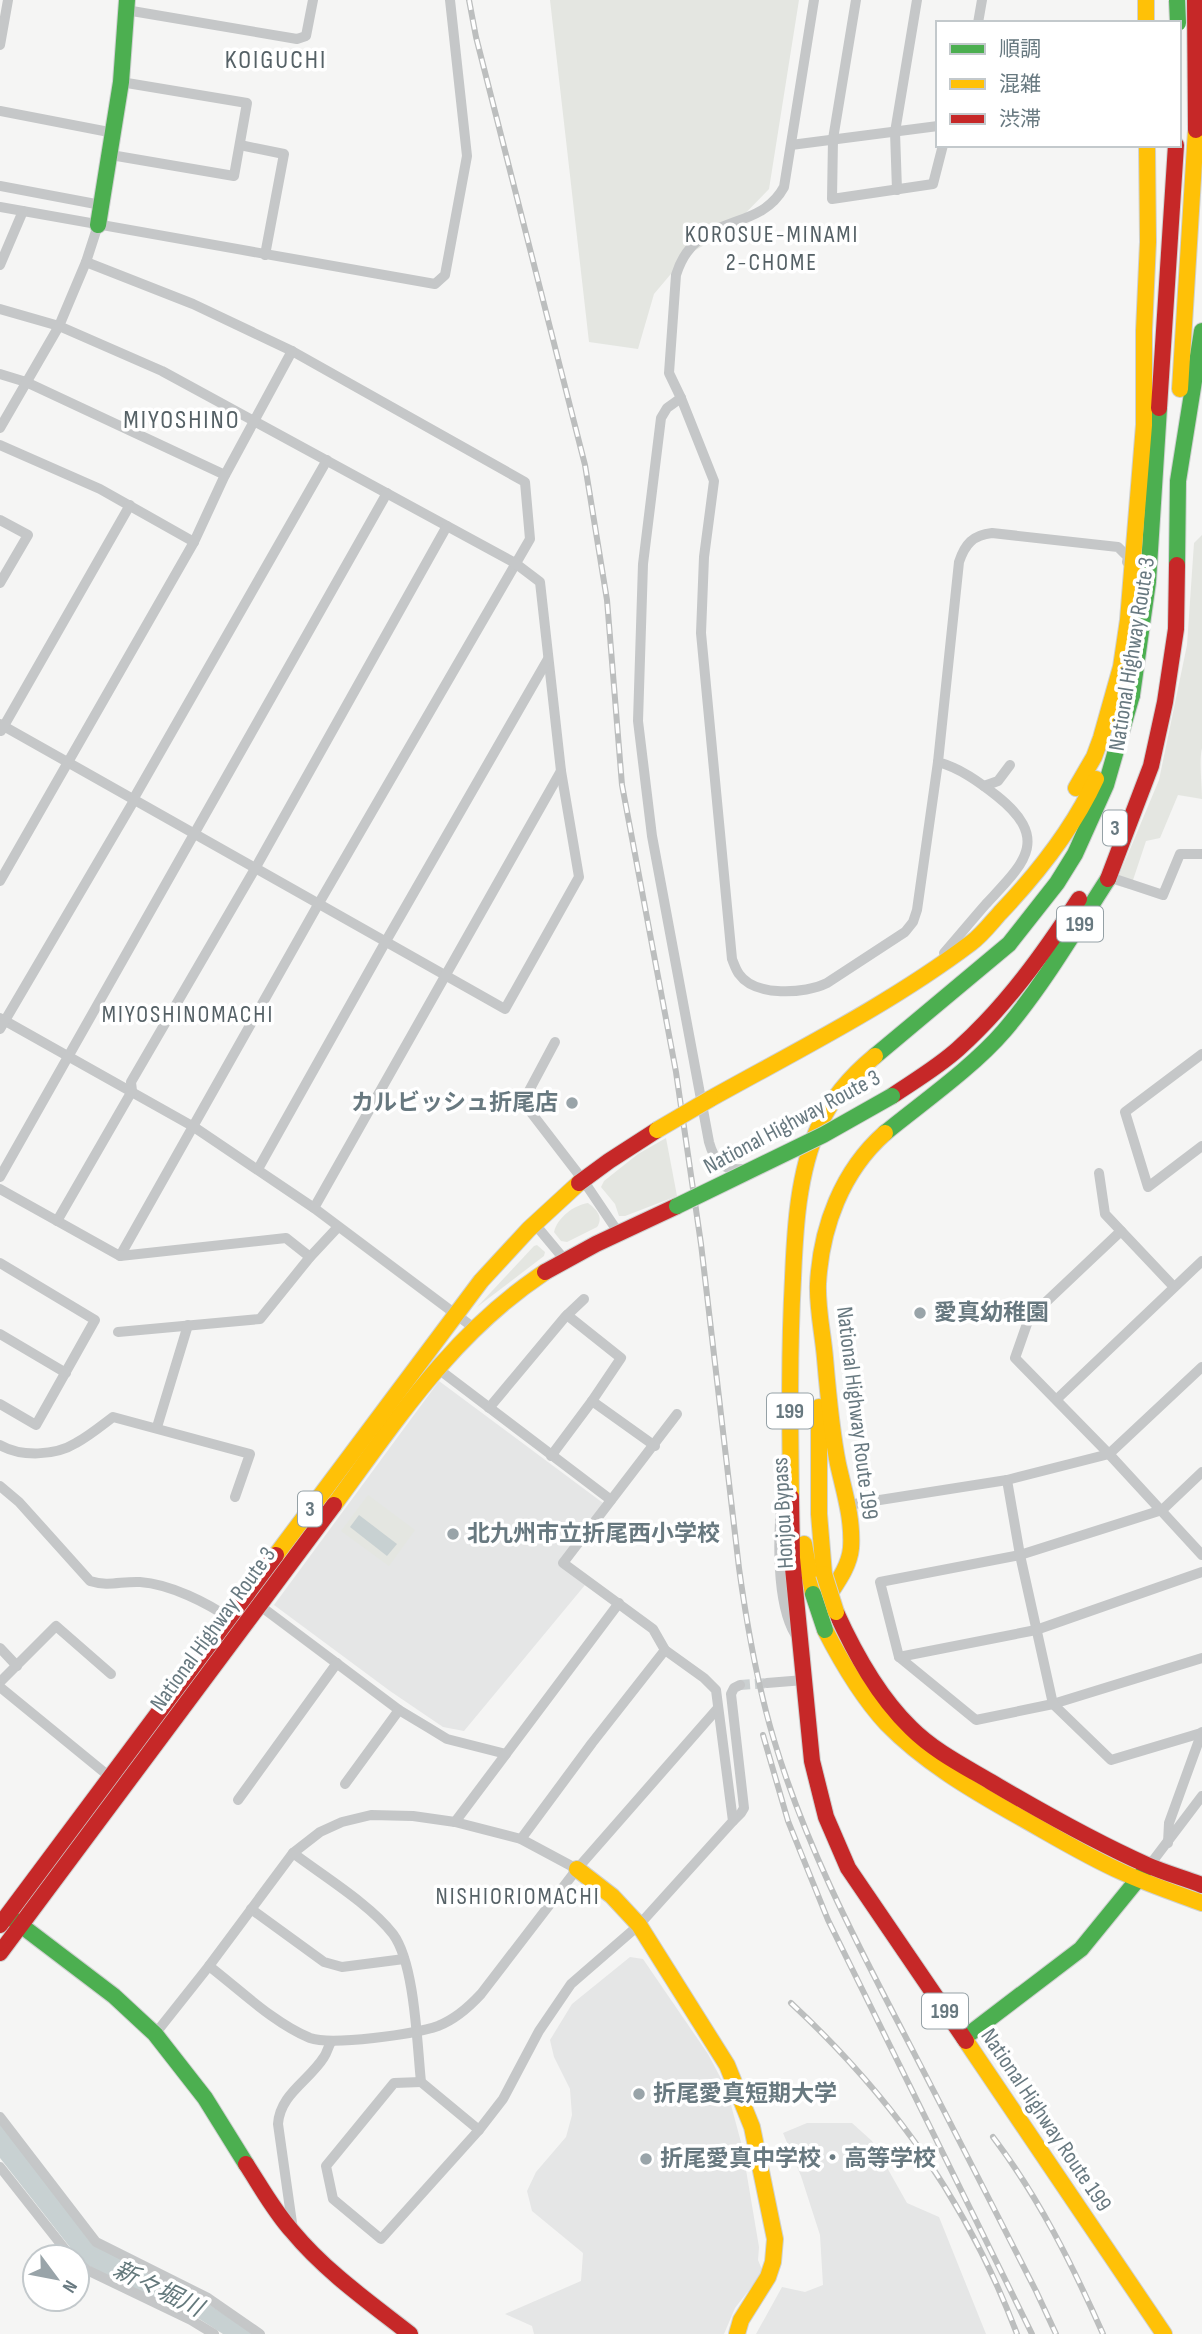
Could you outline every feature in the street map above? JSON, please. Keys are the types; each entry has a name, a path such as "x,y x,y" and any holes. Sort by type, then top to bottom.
{"main road":[{"path":"1146,0 1146,21"},
{"path":"1164,0 1202,6"},
{"path":"1177,0 1178,21"},
{"name":"National Highway Route 3","path":"7,1918 243,1628 404,1410 437,1368 474,1328 500,1304 564,1259 823,1135 892,1096 957,1050 986,1022 1039,960 1092,879 1139,763 1161,636 1178,481 1182,333 1196,130 1195,0"},
{"path":"98,225 121,82 126,5"},
{"path":"871,1058 999,937 1057,869 1065,848 1069,824 1101,737 1121,667 1128,620 1144,425 1147,147"},
{"name":"National Highway Route 3","path":"0,1953 7,1918 110,1777 456,1313 534,1223 583,1180 657,1130 908,987 973,942 1024,888 1052,852 1088,796 1132,695 1148,582 1176,147"},
{"path":"1178,481 1202,331"},
{"name":"National Highway Route 199","path":"802,1651 829,1580 843,1574 849,1556 848,1505 833,1430 818,1286 822,1247 831,1212 851,1172 882,1136 960,1073 1003,1031 1049,971 1109,877 1151,766 1165,702 1176,629 1178,481"},
{"name":"National Highway Route 199","path":"1132,695 1106,785 1090,824 1050,893 1009,944 855,1073 829,1108 797,1164 798,1206 789,1352 792,1558 811,1761 818,1790 848,1868 1164,2334"},
{"path":"821,1036 882,999 940,958 994,910 1052,836 1094,757"},
{"name":"Honjou Bypass","path":"797,1164 800,1209 803,1513 807,1570 825,1630 850,1678 904,1742 952,1778 1096,1859 1138,1880 1202,1903"},
{"name":"Honjou Bypass","path":"818,1286 818,1514 836,1612 858,1660 913,1729 961,1765 1024,1802 1149,1866 1202,1885"},
{"path":"964,2038 1081,1949 1149,1866"},
{"path":"577,1869 612,1896 639,1925 727,2065 752,2127 773,2227 775,2252 768,2277 741,2320 737,2334"},
{"path":"7,1918 114,1996 155,2034 205,2098 269,2201 293,2233 346,2285 410,2334"}],"street":[{"path":"0,45 8,0"},
{"path":"126,5 297,39 306,36 313,0"},
{"path":"0,207 435,284 445,275 467,156 450,0"},
{"path":"814,0 784,187 764,210 700,237 688,248 680,261 675,283 669,373 714,481 704,556 701,633 732,959 739,974 749,984 764,990 815,989 905,932 912,922 917,911 938,762 959,562 962,550 970,540 980,534 992,533 1118,547 1128,556 1122,621 1101,737"},
{"path":"856,0 833,139 832,199 933,184 942,147"},
{"path":"897,191 895,132 917,0"},
{"path":"978,21 982,0"},
{"path":"111,155 234,176 247,103 121,82"},
{"path":"0,111 114,133"},
{"path":"791,145 936,126"},
{"path":"240,145 284,154 265,255"},
{"path":"0,186 102,205"},
{"path":"0,265 23,211"},
{"path":"0,428 59,326 86,262 98,225"},
{"path":"86,262 193,304 292,351 526,482 530,538 319,903 120,1256"},
{"path":"0,309 59,326 162,371 515,563 540,582 561,771 579,877 505,1009 70,762 1,727 130,505"},
{"path":"0,881 194,542 225,475 292,351"},
{"path":"0,374 26,382 225,475"},
{"path":"681,398 667,408 661,418 646,539 638,709 645,790 712,1151 716,1160 730,1170 797,1164"},
{"path":"1118,547 1128,537 1134,453 1144,425"},
{"path":"0,445 100,489 194,542"},
{"path":"327,460 132,804 2,1023 68,1056 194,1127 314,1208 474,1328"},
{"path":"0,1177 387,493"},
{"path":"0,520 28,535 0,583"},
{"path":"57,1221 132,1091 131,1082 256,867 447,526"},
{"path":"258,1169 548,659"},
{"path":"938,762 954,766 984,786 1023,822 1027,835 1027,850 1023,862 940,958"},
{"path":"984,786 998,780 1010,765"},
{"path":"314,1208 561,771"},
{"path":"1109,877 1163,895 1181,854 1202,854"},
{"path":"555,1042 523,1102 583,1180 618,1232"},
{"path":"1202,1055 1125,1112 1148,1187 1202,1146"},
{"path":"1099,1174 1105,1214 1174,1287"},
{"path":"0,1189 120,1256 286,1238 310,1257"},
{"path":"534,1223 564,1259"},
{"path":"118,1332 260,1319 338,1227"},
{"path":"1121,1231 1029,1318 1015,1358 1057,1399 1202,1555"},
{"path":"1057,1399 1202,1261"},
{"path":"0,1263 95,1320 36,1425 0,1404"},
{"path":"489,1408 567,1315 584,1299"},
{"path":"551,1455 621,1358 567,1315"},
{"path":"157,1427 188,1325"},
{"path":"0,1334 66,1373"},
{"path":"848,1505 1007,1480 1109,1454 1202,1367"},
{"path":"437,1368 611,1500"},
{"path":"592,1401 654,1446"},
{"path":"677,1414 563,1563 653,1629 665,1650 716,1690 733,1821"},
{"path":"0,1445 13,1451 31,1454 51,1451 73,1445 113,1416 250,1454 235,1497"},
{"path":"1202,1472 1162,1510 1020,1555 880,1582 900,1657 976,1720 1053,1704 1202,1658"},
{"path":"1007,1480 1020,1555 1053,1704 1111,1759 1202,1733"},
{"path":"0,1486 19,1503 90,1581 104,1585 139,1582 163,1586 180,1592 243,1628"},
{"path":"900,1657 1036,1630 1202,1572"},
{"path":"455,1822 619,1603"},
{"path":"259,1605 399,1710 447,1740 506,1754"},
{"path":"110,1777 0,1685 56,1626 111,1674"},
{"path":"0,1648 17,1665"},
{"path":"521,1839 665,1650"},
{"path":"238,1800 337,1663"},
{"path":"767,1683 804,1680"},
{"path":"479,2130 421,2082 394,2083 326,2166 333,2199 381,2239 479,2130 503,2099 539,2031 571,1984 639,1925 741,1814 744,1808 732,1694 734,1688 740,1685"},
{"path":"209,1966 290,2028 313,2039 331,2042 416,2031 439,2025 464,2012 473,2003 577,1869 718,1708"},
{"path":"345,1784 399,1710"},
{"path":"1168,1843 1169,1823 1202,1733"},
{"path":"1149,1866 1202,1796"},
{"path":"155,2034 293,1853 320,1832 342,1822 372,1815 413,1816 455,1822 521,1839 577,1869"},
{"path":"293,1853 379,1918 395,1937 409,1975 421,2082"},
{"path":"251,1909 332,1966 404,1959"},
{"path":"293,2233 278,2115 284,2102 324,2057 331,2042"},
{"path":"0,2117 96,2242 208,2298 260,2334"},
{"path":"0,2167 60,2243"},
{"path":"91,2272 191,2320 214,2334"}],"shaded area":[{"path":"550,0 799,0 769,189 729,230 686,256 654,294 638,349 589,342"},
{"path":"1202,535 1202,799 1178,795 1160,838 1146,841 1130,889 1115,885 1159,780 1187,645 1194,543"},
{"path":"666,1138 677,1196 619,1216 615,1204 601,1187 604,1181 638,1154"},
{"path":"588,1203 599,1217 597,1227 567,1242 561,1241 554,1232 562,1217 572,1209"},
{"path":"537,1245 545,1252 544,1256 477,1307 534,1246"},
{"name":"北九州市立折尾西小学校","path":"439,1381 603,1503 559,1565 585,1585 464,1731 443,1727 274,1605"},
{"path":"368,1495 415,1530 389,1566 341,1531"},
{"name":"折尾愛真中学校・高等学校","path":"630,1957 643,1959 708,2054 727,2090 742,2146 759,2247 758,2260 763,2272 735,2308 724,2334 534,2334 532,2326 505,2314 581,2281 583,2253 532,2211 527,2191 536,2172 566,2137 572,2115 570,2089 554,2057 550,2040 572,2004"},
{"name":"折尾愛真短期大学","path":"807,2123 852,2123 872,2141 907,2203 939,2217 986,2334 756,2334 782,2287 805,2292 823,2285 820,2235 801,2176 783,2133"}],"water":[{"path":"359,1515 397,1544 387,1556 350,1527"},
{"name":"新々堀川","path":"0,2123 93,2245 198,2297 253,2334 223,2334 193,2315 112,2280 91,2267 91,2243 67,2243 0,2158"}],"tunnel":[{"path":"740,1685 767,1683"}],"railway":[{"path":"469,0 476,37 585,465 607,600 622,785 676,1072 701,1244 739,1568 762,1698 786,1778 830,1886 1056,2334"},
{"path":"763,1735 788,1821 828,1920 1032,2334"},
{"path":"791,2003 863,2077 924,2155 975,2240 1017,2334"},
{"path":"993,2137 1054,2232 1103,2334"}],"traffic: fast":[{"path":"98,225 121,82 127,0"},
{"path":"1177,0 1178,21"},
{"path":"1177,565 1178,481 1202,331"},
{"path":"1126,707 1132,695 1148,582 1159,408"},
{"path":"875,1056 1009,944 1057,883 1075,854 1106,785 1132,695"},
{"path":"885,1133 963,1071 1004,1031 1046,976 1108,879"},
{"path":"677,1206 823,1135 892,1096"},
{"path":"813,1594 825,1630"},
{"path":"964,2038 1081,1949 1143,1873"},
{"path":"14,1920 114,1996 155,2034 205,2098 246,2164"}],"traffic: slow":[{"path":"1146,0 1146,21"},
{"path":"1180,389 1196,130"},
{"path":"1076,788 1094,757 1101,738 1121,667 1128,620 1144,425 1147,147"},
{"path":"710,1099 876,1006 975,940 1054,850 1096,779"},
{"path":"791,1497 792,1306 802,1182 812,1144 824,1116 843,1088 875,1056"},
{"path":"657,1130 710,1099"},
{"path":"823,1604 850,1556 851,1537 830,1411 818,1302 820,1263 829,1221 846,1182 870,1148 885,1133"},
{"path":"276,1555 481,1281 529,1229 579,1183"},
{"path":"334,1505 405,1409 455,1350 482,1322 545,1272"},
{"path":"819,1407 819,1514 824,1574"},
{"path":"804,1544 813,1594"},
{"path":"824,1574 836,1612"},
{"path":"825,1630 869,1702 901,1738 933,1763 983,1796 1095,1859 1142,1881 1202,1903"},
{"path":"577,1869 612,1896 639,1925 727,2065 752,2127 775,2239 773,2262 768,2277 741,2320 737,2334"},
{"path":"966,2041 1164,2334"}],"traffic: jam":[{"path":"1195,0 1196,130"},
{"path":"1159,408 1176,147"},
{"path":"1108,879 1151,766 1165,702 1176,629 1177,565"},
{"path":"892,1096 950,1056 976,1032 1038,959 1079,899"},
{"path":"579,1183 657,1130"},
{"path":"545,1272 596,1244 677,1206"},
{"path":"791,1497 792,1558 812,1761 826,1817 848,1868 966,2041"},
{"path":"0,1953 334,1505"},
{"path":"0,1925 276,1555"},
{"path":"836,1612 859,1659 878,1688 899,1716 929,1744 1087,1836 1147,1865 1202,1885"},
{"path":"246,2164 279,2215 305,2246 348,2286 410,2334"}],"place":[{"name":"カルビッシュ折尾店","path":"572,1103"},
{"name":"愛真幼稚園","path":"920,1313"},
{"name":"北九州市立折尾西小学校","path":"453,1534"},
{"name":"折尾愛真短期大学","path":"639,2094"},
{"name":"折尾愛真中学校・高等学校","path":"646,2159"}],"district":[{"name":"KOIGUCHI","path":"276,60"},
{"name":"KOROSUE-MINAMI 2-CHOME","path":"772,248"},
{"name":"MIYOSHINO","path":"182,420"},
{"name":"MIYOSHINOMACHI","path":"188,1014"},
{"name":"NISHIORIOMACHI","path":"518,1896"}]}
